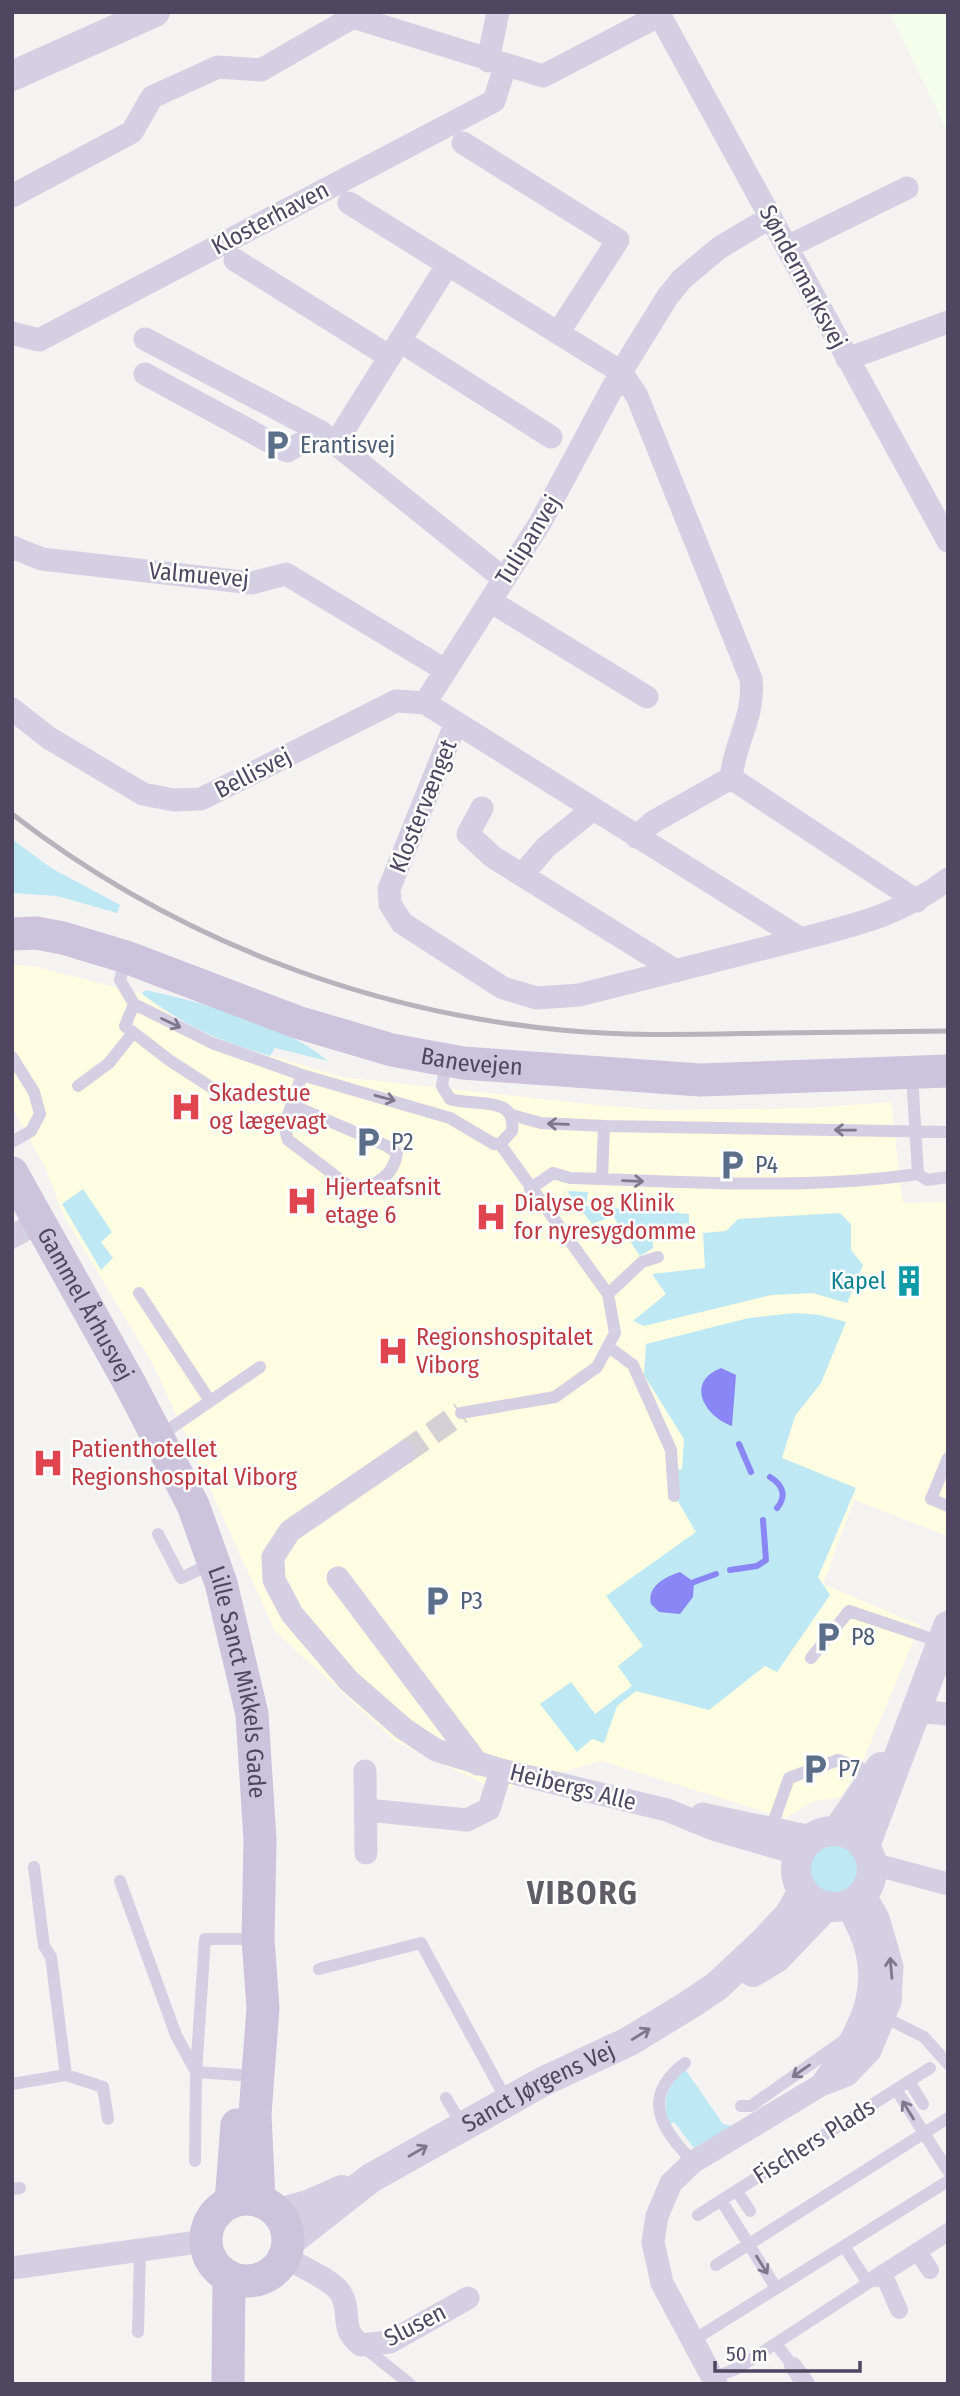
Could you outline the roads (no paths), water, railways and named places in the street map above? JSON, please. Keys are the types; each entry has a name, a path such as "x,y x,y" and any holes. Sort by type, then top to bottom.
{"main road":[{"name":"Banevejen","path":"12,934 36,933 63,938 126,957 298,1023 392,1050 446,1060 700,1080 948,1071"},
{"name":"Gammel Århusvej","path":"12,1173 25,1230 158,1437"},
{"name":"Lille Sanct Mikkels Gade","path":"158,1437 193,1505 214,1563 253,1714 260,1840 258,1939 263,2008 256,2114 268,2223"},
{"name":"Lille Sanct Mikkels Gade","path":"258,1939 244,2008 240,2075 268,2223"},
{"path":"212,2217 268,2223 267,2276 242,2279 215,2266 205,2241 212,2217"},
{"path":"228,2384 242,2279"},
{"path":"242,2279 246,2384"}],"street":[{"path":"12,76 155,12"},
{"name":"Klosterhaven","path":"12,333 39,340 494,101 498,12"},
{"path":"12,196 132,132 152,97 218,67 261,70 353,17 497,64 543,76 661,13"},
{"name":"Søndermarksvej","path":"661,13 948,541"},
{"path":"463,143 618,240 558,333"},
{"path":"787,247 907,188"},
{"path":"349,203 621,372 637,396 751,679 753,700 733,761 731,778"},
{"name":"Tulipanvej","path":"425,703 504,579 584,445 621,372 682,279 719,248 771,217"},
{"path":"235,260 551,437"},
{"path":"145,374 287,451 328,438 395,349 448,264"},
{"path":"847,359 948,322"},
{"path":"145,339 328,438 504,579"},
{"name":"Valmuevej","path":"12,547 42,559 252,583 286,575 445,670"},
{"path":"490,601 647,697"},
{"name":"Bellisvej","path":"12,709 49,738 143,794 174,800 201,799 396,701 425,703"},
{"name":"Klostervænget","path":"425,703 455,725 801,939"},
{"name":"Klostervænget","path":"455,725 390,889 390,904 402,923 503,988 537,998 579,995 879,919 917,901 948,879"},
{"path":"636,837 653,822 731,778"},
{"path":"731,778 917,901"},
{"path":"482,808 468,834 493,857 676,971"},
{"path":"522,875 546,847 592,810"},
{"name":"Heibergs Alle","path":"404,1453 290,1531 273,1557 274,1580 292,1614 349,1681 404,1729 436,1750 501,1770 667,1810 722,1815 817,1840"},
{"name":"Heibergs Alle","path":"338,1578 478,1764"},
{"path":"835,1899 873,1874 869,1855 914,1711 944,1634"},
{"name":"Heibergs Alle","path":"425,1694 431,1724 426,1743"},
{"path":"914,1711 948,1714"},
{"path":"721,2378 692,2341 662,2283 653,2242 657,2216 671,2183 693,2162 821,2085 847,2075 870,2051 871,1970 868,1948 861,1928 835,1899 796,1874 817,1840 877,1774 914,1711"},
{"path":"367,1810 474,1818 489,1809 501,1770"},
{"path":"365,1772 366,1853"},
{"name":"Heibergs Alle","path":"667,1810 716,1830 817,1840"},
{"path":"817,1840 849,1833 869,1855 948,1884"},
{"name":"Sanct Jørgens Vej","path":"268,2223 323,2218 359,2185 507,2101 628,2042 717,1986 754,1971 776,1958 835,1899"},
{"path":"821,2085 869,2020"},
{"name":"Slusen","path":"268,2223 338,2289 345,2305 345,2323 352,2338 361,2345 390,2342 468,2298"},
{"path":"899,2310 875,2278 948,2232"},
{"path":"12,2268 205,2241"},
{"path":"918,2252 930,2270"},
{"path":"793,2366 806,2384"}],"lane":[{"path":"126,957 120,980 134,1004 212,1043 302,1075 450,1118 494,1144 500,1144 512,1131 512,1115"},
{"path":"134,1004 125,1026 132,1034 226,1097"},
{"path":"78,1086 109,1063 132,1034"},
{"path":"12,1057 34,1091 40,1114 31,1131 12,1142"},
{"path":"446,1060 442,1086 450,1098 501,1105 512,1115 541,1124 948,1132"},
{"path":"912,1074 918,1174"},
{"path":"292,1105 387,1146 397,1153 395,1164 387,1176 367,1187 354,1190 288,1140 284,1126 302,1075"},
{"path":"602,1179 604,1126"},
{"path":"461,1413 555,1397 597,1367 615,1333 608,1294 500,1144"},
{"path":"530,1189 553,1173 570,1178 772,1186 859,1182 918,1174 927,1180 948,1177"},
{"path":"608,1294 642,1262 657,1257"},
{"path":"139,1293 211,1401"},
{"path":"609,1347 633,1365 671,1450 674,1496"},
{"path":"158,1437 260,1367"},
{"path":"948,1458 931,1499 948,1506"},
{"path":"159,1534 181,1578 214,1563"},
{"path":"811,1658 849,1611 944,1634"},
{"path":"772,1826 789,1777 838,1760 877,1774"},
{"path":"34,1867 44,1946 51,1957 66,2075"},
{"path":"120,1881 176,2035 196,2072"},
{"path":"195,2161 196,2072 205,1939 258,1939"},
{"path":"319,1969 421,1943 507,2101"},
{"path":"741,2106 751,2106 869,2020 924,2037 948,2064"},
{"path":"685,2063 666,2081 659,2098 660,2118 668,2134 693,2162"},
{"name":"Fischers Plads","path":"698,2215 930,2068"},
{"path":"196,2072 240,2075"},
{"path":"12,2084 66,2075 103,2087 108,2119"},
{"path":"909,2081 923,2104"},
{"path":"896,2090 948,2171"},
{"path":"446,2098 462,2126"},
{"path":"716,2265 948,2118"},
{"path":"692,2341 948,2181"},
{"path":"737,2191 750,2211"},
{"path":"721,2200 776,2288"},
{"path":"721,2378 875,2278 844,2246"},
{"path":"138,2332 140,2251"},
{"path":"776,2344 793,2366"},
{"path":"361,2345 410,2384"}],"waterway":[{"path":"739,1444 751,1472"},
{"path":"770,1477 778,1484 783,1495 777,1508"},
{"path":"730,1570 757,1566 766,1560 763,1520"},
{"path":"694,1582 716,1574"}],"tunnel":[{"path":"404,1453 461,1413"}],"railway":[{"path":"12,814 73,858 137,897 203,931 271,961 342,986 414,1006 487,1020 615,1034 948,1031"}],"place":[{"name":"Erantisvej","path":"277,445"},
{"name":"Skadestue og lægevagt","path":"186,1107"},
{"name":"P2","path":"368,1142"},
{"name":"P4","path":"732,1165"},
{"name":"Hjerteafsnit etage 6","path":"302,1201"},
{"name":"Dialyse og Klinik for nyresygdomme","path":"491,1217"},
{"name":"Kapel","path":"909,1281"},
{"name":"Regionshospitalet Viborg","path":"393,1351"},
{"name":"Patienthotellet Regionshospital Viborg","path":"48,1463"},
{"name":"P3","path":"437,1601"},
{"name":"P8","path":"828,1637"},
{"name":"P7","path":"815,1769"}],"district":[{"name":"VIBORG","path":"583,1893"}]}
